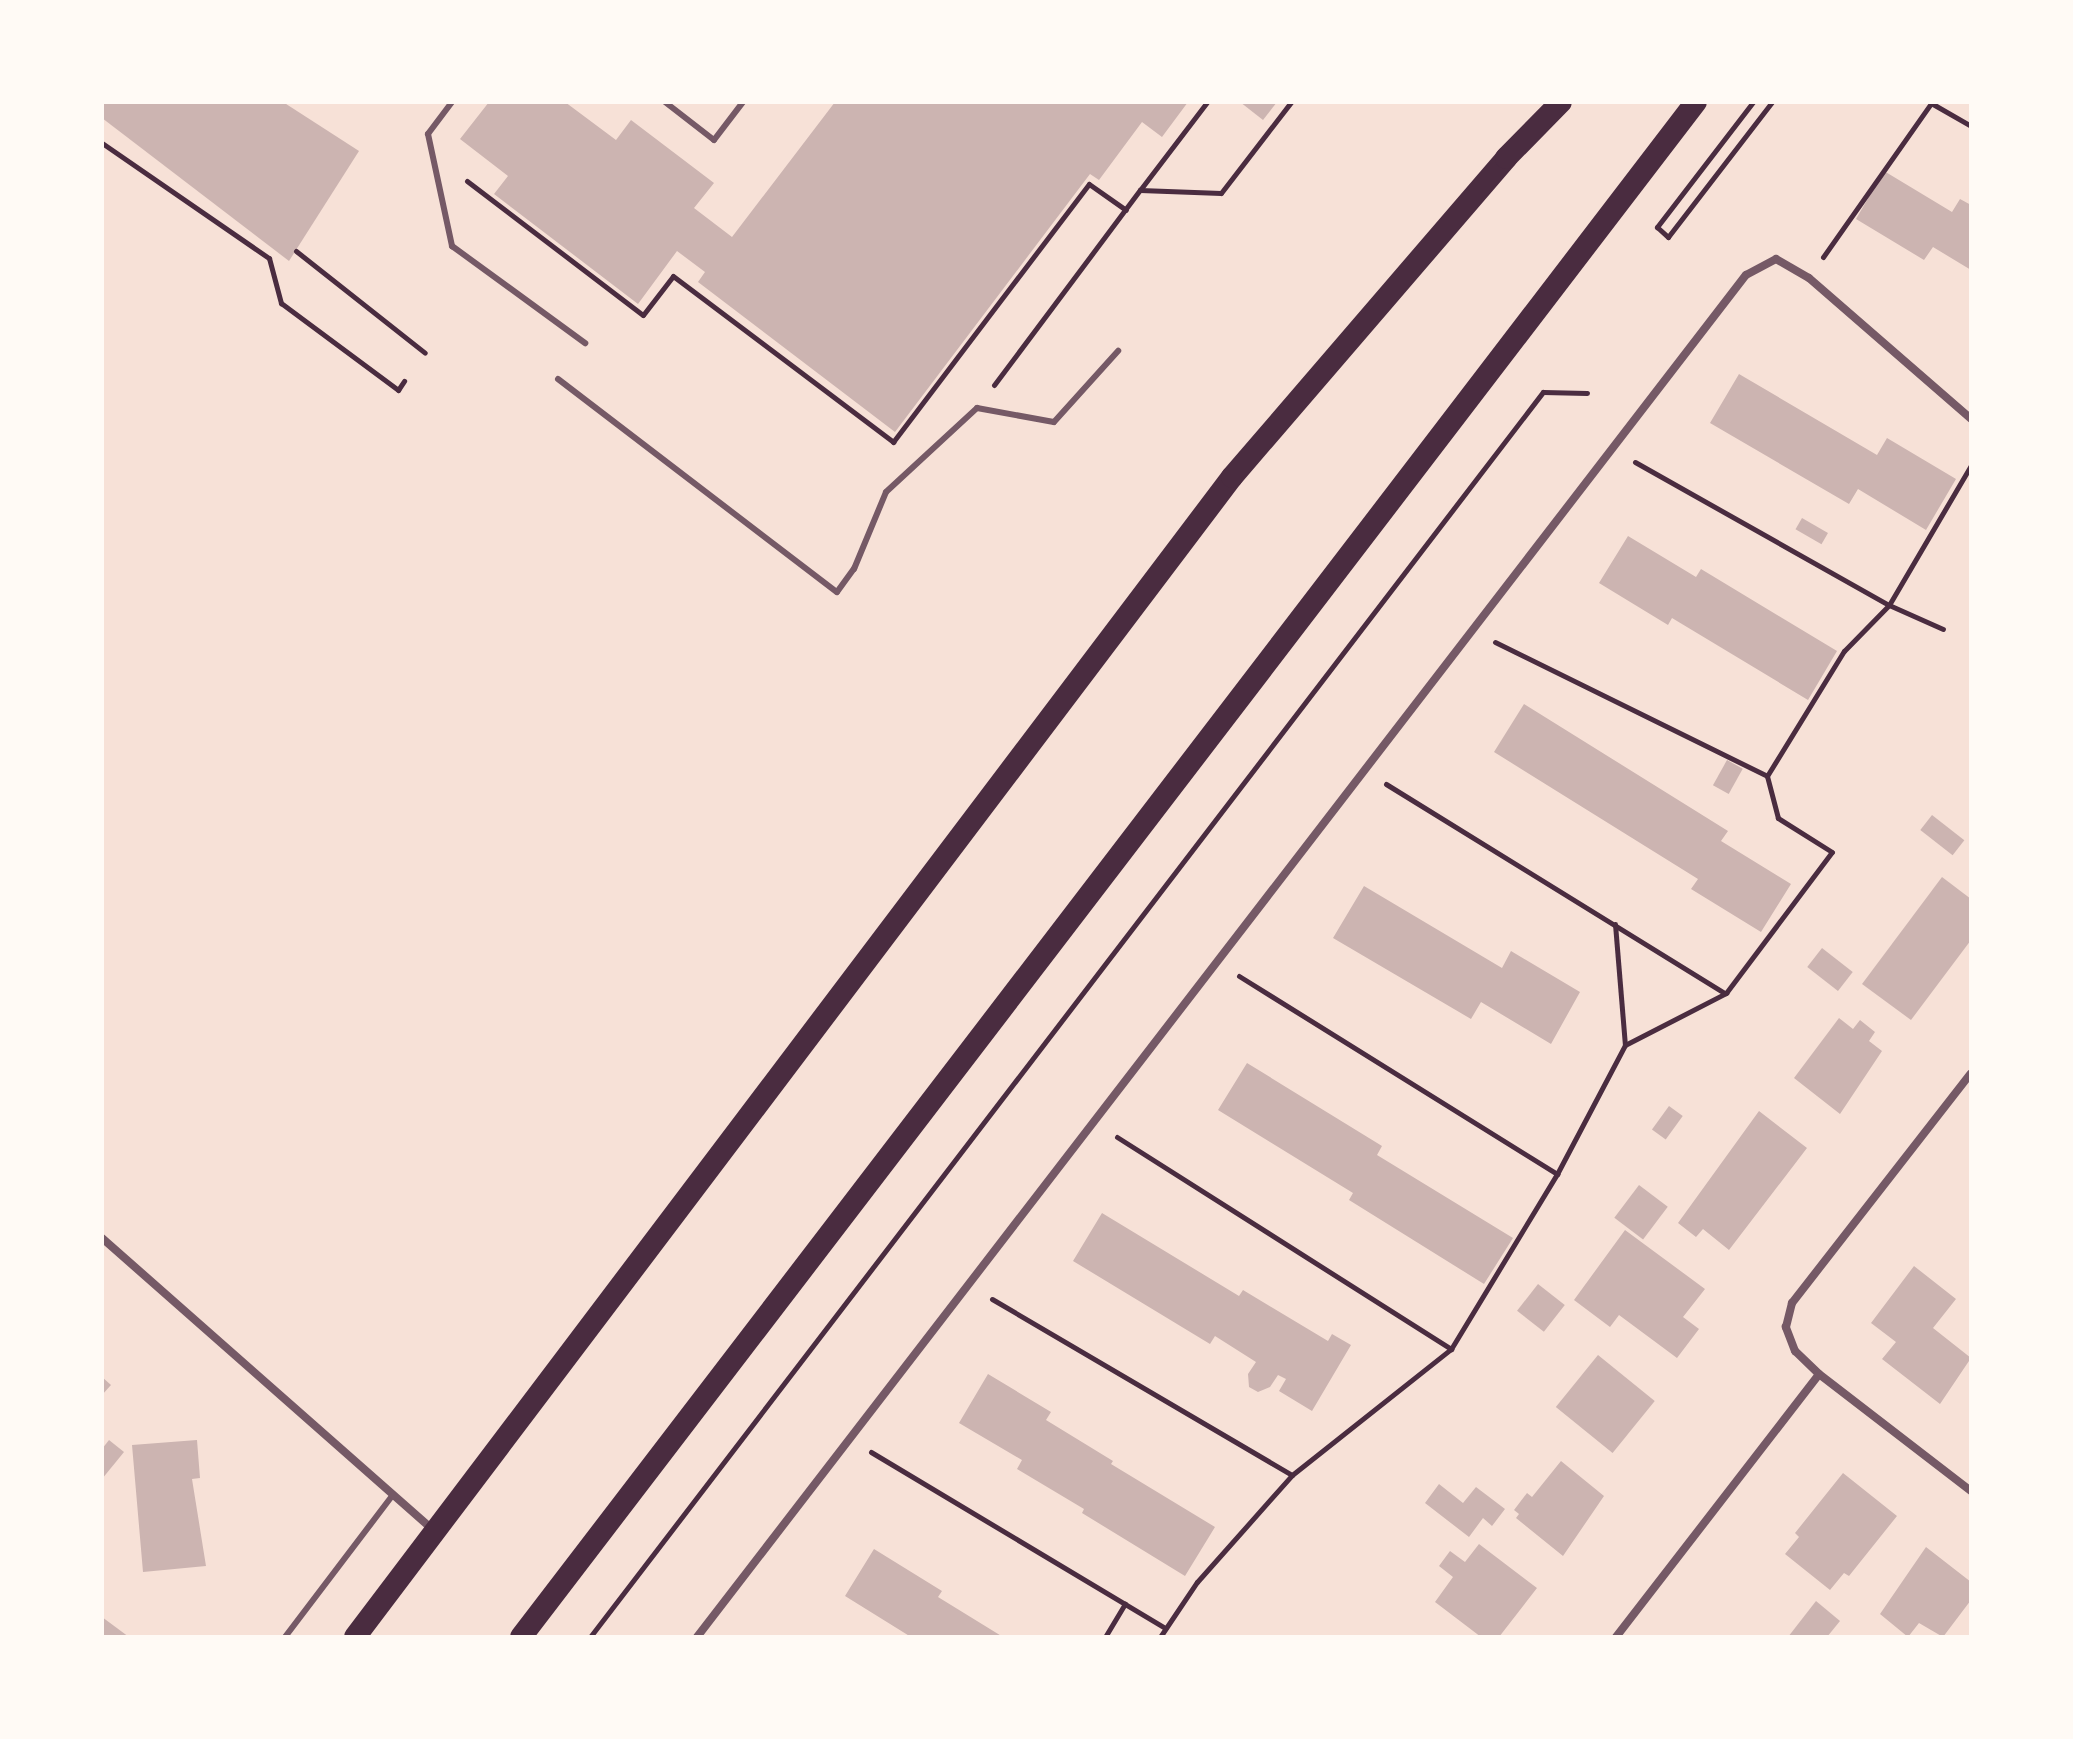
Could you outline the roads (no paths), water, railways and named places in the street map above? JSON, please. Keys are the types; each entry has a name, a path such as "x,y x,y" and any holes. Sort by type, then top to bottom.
{"highway":[{"path":"355,1637 1232,477 1506,158 1561,102"},
{"path":"521,1637 1696,102"}],"street":[{"path":"697,1637 1746,275 1776,259 1809,278 1971,419"},
{"path":"1971,1073 1792,1303 1786,1327 1795,1351 1819,1374 1971,1491"},
{"path":"102,1238 435,1532"},
{"path":"1616,1637 1819,1374"}],"lane":[{"path":"452,102 428,134 452,246 585,343"},
{"path":"665,102 714,140 743,102"},
{"path":"558,379 837,592 854,569 886,492 977,408 1054,422 1118,351"},
{"path":"285,1637 392,1496"}]}
